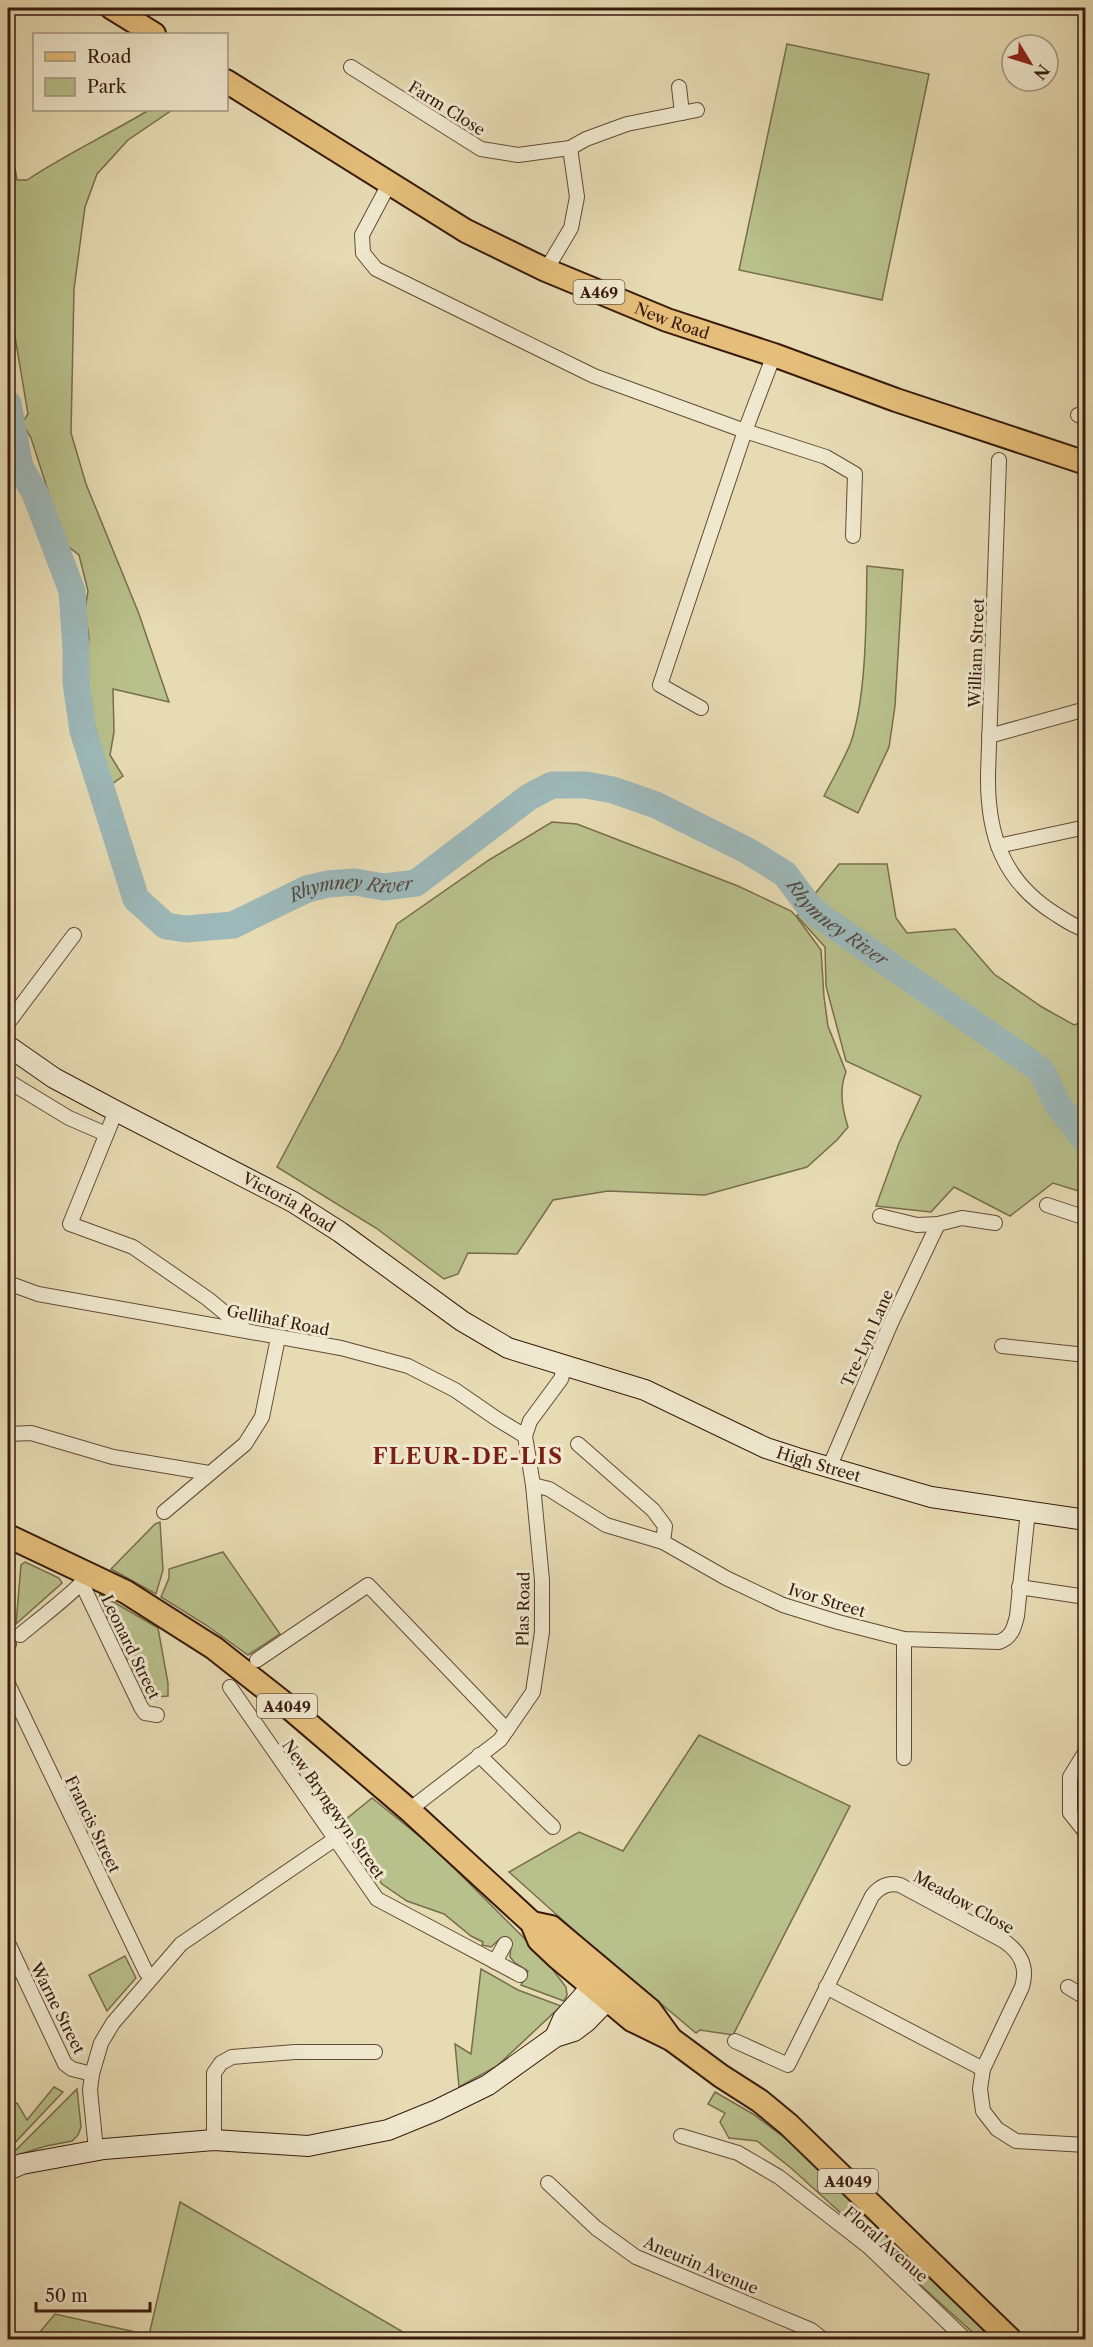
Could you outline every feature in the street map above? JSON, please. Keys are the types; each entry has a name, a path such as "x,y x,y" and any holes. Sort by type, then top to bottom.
{"main road":[{"path":"112,8 152,33"},
{"name":"New Road","path":"228,82 466,231 546,270 668,320 774,355 896,400 1086,463"},
{"name":"Victoria Road","path":"8,1046 54,1078 293,1202 340,1232 462,1321 507,1348 565,1365"},
{"name":"High Street","path":"565,1365 645,1390 766,1448 829,1468 931,1497 1086,1520"},
{"name":"A4049","path":"8,1536 85,1578 155,1609 214,1648 285,1704 409,1810 532,1923 551,1927 606,1987 650,2010 670,2039 760,2101 789,2125 1011,2340"},
{"path":"8,2170 22,2164 96,2150 214,2140 308,2146 388,2130 437,2110 488,2085 555,2037 574,2031 606,1987"}],"street":[{"name":"Farm Close","path":"351,67 481,149 518,155 570,148 586,139 627,123 697,110"},
{"path":"679,87 682,113"},
{"path":"546,270 571,228 577,197 570,148"},
{"path":"389,184 362,235 363,253 376,269 594,376 745,431 826,457 855,474 853,536"},
{"path":"701,708 660,685 745,431 774,355"},
{"name":"William Street","path":"999,460 988,792 998,846 1010,873 1025,891 1044,907 1086,930"},
{"path":"989,736 1086,709"},
{"path":"998,846 1086,827"},
{"path":"8,1023 74,935"},
{"path":"8,1081 69,1118 106,1134"},
{"path":"116,1111 70,1224 133,1247 208,1299 245,1330"},
{"path":"1047,1205 1086,1218"},
{"path":"880,1216 916,1225 938,1224 962,1218 995,1223"},
{"name":"Tre-Lyn Lane","path":"829,1468 891,1323 938,1224"},
{"name":"Gellihaf Road","path":"8,1283 38,1294 341,1348 408,1366 456,1390 525,1436"},
{"path":"164,1512 245,1444 262,1417 278,1338"},
{"path":"1002,1346 1086,1355"},
{"path":"525,1436 530,1421 561,1379 565,1365"},
{"path":"8,1434 31,1433 113,1456 209,1473"},
{"name":"Plas Road","path":"409,1810 500,1740 533,1692 542,1632 542,1580 533,1485 525,1436"},
{"path":"578,1444 653,1510 665,1526 663,1542"},
{"name":"Ivor Street","path":"533,1485 549,1489 606,1525 663,1542 726,1578 783,1605 904,1639 999,1642 1007,1639 1017,1616 1028,1511"},
{"path":"12,1641 85,1578"},
{"name":"Leonard Street","path":"85,1578 141,1707 146,1713 157,1715"},
{"path":"257,1660 368,1585 507,1730"},
{"path":"1019,1587 1086,1597"},
{"path":"904,1639 904,1758"},
{"name":"Francis Street","path":"8,1684 146,1972 152,1977"},
{"name":"New Bryngwyn Street","path":"230,1687 377,1899 520,1975"},
{"path":"1086,1751 1070,1777 1070,1813 1086,1833"},
{"path":"479,1755 553,1827"},
{"path":"96,2150 90,2090 92,2074 101,2043 113,2023 181,1944 335,1839"},
{"name":"Meadow Close","path":"735,2041 788,2065 872,1896 888,1884 900,1886 1004,1941 1018,1953 1022,1960 1024,1979 1022,1987 983,2069 980,2089 984,2111 997,2128 1016,2141 1086,2145"},
{"name":"Warne Street","path":"8,1943 64,2064 72,2069 92,2074"},
{"path":"495,1962 505,1944"},
{"path":"826,1987 983,2069"},
{"path":"1068,1987 1086,1998"},
{"path":"214,2140 214,2073 221,2062 232,2057 295,2052 375,2052"},
{"name":"Floral Avenue","path":"681,2136 738,2153 779,2177 869,2247 966,2340"},
{"name":"Aneurin Avenue","path":"548,2183 596,2228 636,2257 791,2321 811,2330 824,2340"}],"green space":[{"path":"787,44 929,74 882,300 739,270"},
{"path":"147,111 171,111 128,140 97,174 85,207 74,289 71,433 86,484 139,614 169,702 113,689 114,732 110,755 123,776 112,784 95,727 86,668 89,638 85,610 88,591 79,555 65,544 31,438 22,423 28,414 11,313 13,300 8,155 14,162 17,180 27,180"},
{"path":"867,566 903,570 895,706 889,747 858,813 824,796 848,749 856,723 865,655"},
{"path":"552,822 577,824 738,886 791,911 796,916 821,950 828,1026 846,1072 842,1099 848,1127 807,1167 705,1195 608,1191 553,1200 517,1254 468,1253 458,1274 444,1279 376,1228 277,1167 341,1046 397,924 489,860"},
{"path":"839,864 887,864 896,918 907,933 955,929 994,974 1042,1007 1074,1025 1085,1021 1085,1193 1053,1183 1010,1216 954,1187 931,1212 876,1206 899,1143 921,1096 846,1061 826,986 825,947 797,916"},
{"path":"160,1522 163,1570 156,1594 111,1569 155,1524"},
{"path":"223,1552 280,1634 248,1655 161,1597 169,1578 169,1569"},
{"path":"8,1555 15,1559 8,1630"},
{"path":"25,1562 59,1578 62,1583 16,1624 21,1565"},
{"path":"100,1594 158,1628 168,1683 168,1696 144,1698 99,1600"},
{"path":"699,1735 850,1806 733,2035 700,2030 696,2033 586,1941 509,1872 579,1832 623,1851"},
{"path":"372,1798 434,1848 543,1957 566,1987 567,1995 564,2001 521,1985 528,1971 510,1957 511,1943 501,1938 491,1947 482,1945 483,1942 471,1936 444,1914 407,1901 382,1884 339,1825"},
{"path":"125,1956 136,1978 107,2011 89,1975"},
{"path":"481,1969 518,1990 561,2006 497,2066 459,2087 455,2044 471,2054"},
{"path":"54,2087 63,2092 8,2150 8,2104 17,2103 27,2120"},
{"path":"77,2089 81,2127 78,2135 72,2141 46,2146 8,2158"},
{"path":"715,2092 753,2114 789,2141 844,2190 998,2339 980,2339 791,2168 757,2141 729,2138 720,2122 725,2113 708,2104"},
{"path":"180,2202 415,2339 34,2339 55,2314 149,2335"}],"waterway":[{"name":"Rhymney River","path":"8,404 20,467 35,493 72,591 76,683 83,731 136,899 166,926 186,929 233,925 307,889 328,884 355,882 384,887 416,883 529,797 552,785 586,785 613,790 656,805 748,851 785,874 808,905 821,917 1041,1070 1058,1105 1086,1141"}],"district":[{"name":"FLEUR-DE-LIS","path":"468,1456"}]}
